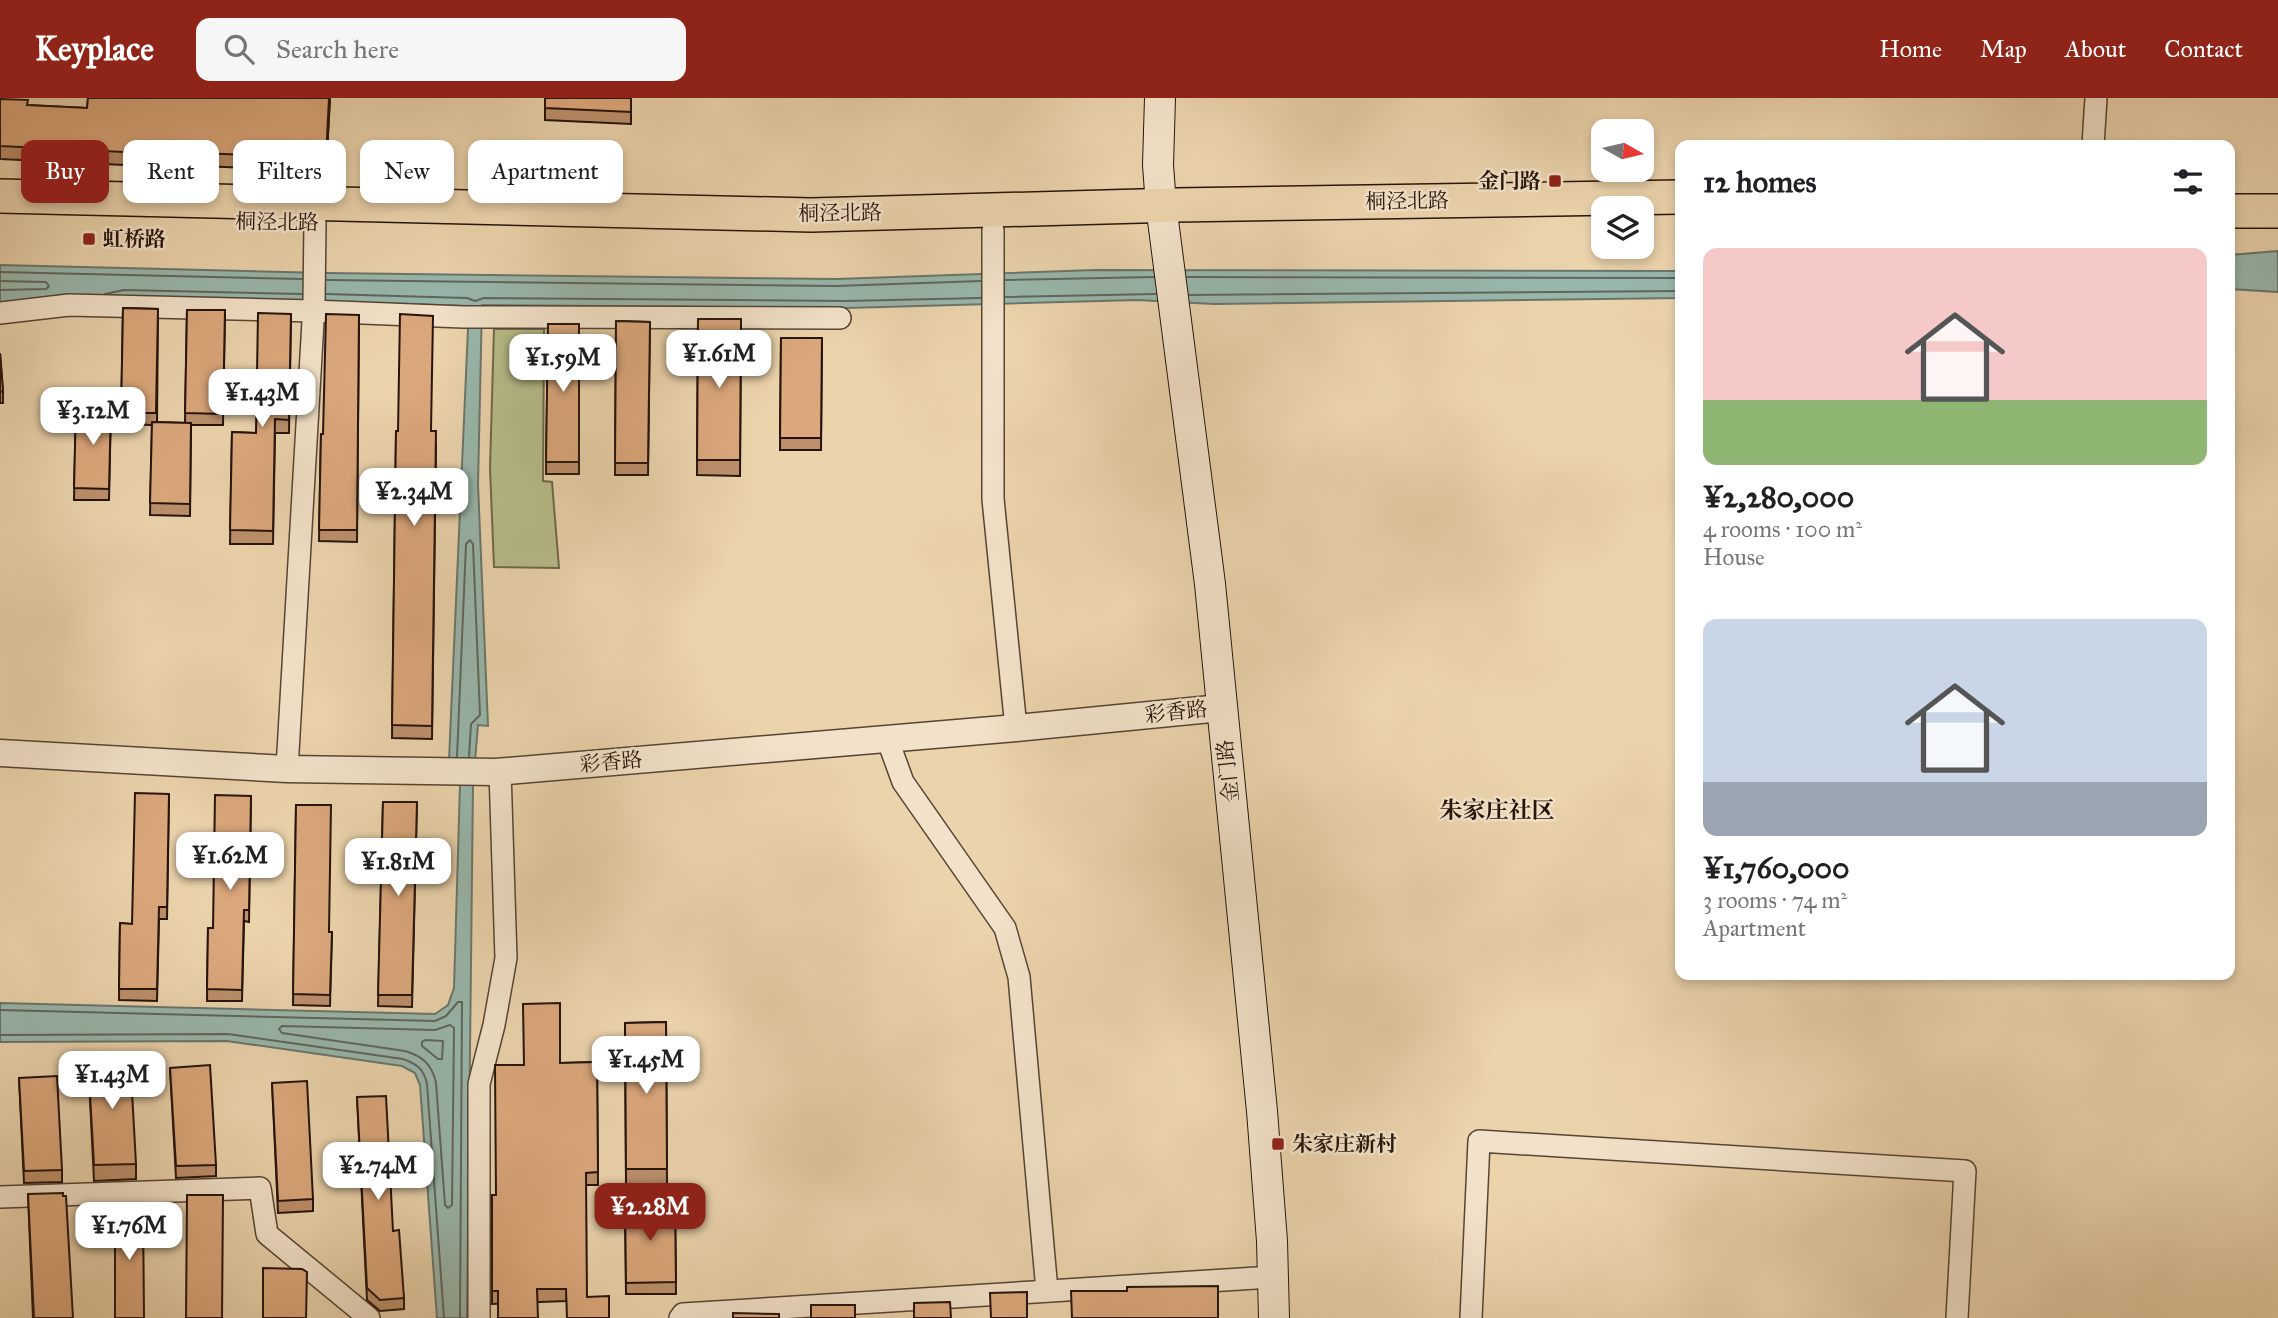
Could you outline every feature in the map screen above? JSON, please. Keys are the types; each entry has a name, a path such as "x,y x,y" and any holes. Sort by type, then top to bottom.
{"main road":[{"name":"金门路","path":"1160,98 1158,165 1210,584 1262,1111 1274,1318"},
{"name":"金门路","path":"1167,222 1177,98"},
{"path":"2235,191 2278,191"},
{"name":"桐泾北路","path":"0,196 1167,222 1591,217"},
{"name":"桐泾北路","path":"0,216 754,235 993,230 1675,197"},
{"path":"2235,211 2278,211"},
{"path":"1654,216 1675,216"}],"street":[{"path":"2093,140 2096,98"},
{"path":"287,769 316,271 315,222"},
{"path":"993,230 993,499 1016,728"},
{"path":"0,313 69,305 313,307 463,317 840,318"},
{"name":"彩香路","path":"0,753 287,769 498,771 1016,728 1221,708"},
{"path":"887,738 903,782 1005,929 1019,977 1047,1291"},
{"path":"479,1318 479,1084 494,1025 506,958 498,771"},
{"path":"1471,1318 1479,1141 1965,1171 1958,1318"},
{"path":"0,1196 260,1188 267,1234 369,1318"},
{"path":"680,1318 683,1314 1273,1277"}],"green space":[{"path":"494,329 544,329 543,481 552,482 559,568 494,567 490,468"}],"water":[{"path":"2278,251 2278,292 2235,289 2235,255"},
{"path":"0,265 325,273 836,279 1095,270 1675,271 1675,298 1214,304 1137,300 846,308 482,305 478,484 488,726 478,725 473,785 467,1318 437,1318 420,1085 415,1073 402,1066 227,1041 0,1042 0,1003 435,1014 448,1005 454,988 460,784 448,783 469,306 304,301 0,306"}],"building":[{"path":"88,98 329,98 327,140 233,140 233,154 219,154 219,140 123,140 123,152 109,151 109,140 21,140 21,147 0,146 0,99 28,100 27,105 87,108"},
{"path":"545,98 631,98 631,112 545,108"},
{"path":"123,308 158,309 156,413 121,413"},
{"path":"187,310 225,310 223,414 185,413"},
{"path":"258,313 291,314 289,420 275,419 273,531 230,530 232,432 256,433"},
{"path":"326,314 359,315 357,530 319,530"},
{"path":"400,314 433,316 431,431 436,431 432,726 392,725"},
{"path":"698,319 741,319 740,460 697,460"},
{"path":"616,321 650,322 648,463 615,463"},
{"path":"548,324 579,324 579,462 546,462"},
{"path":"781,338 822,338 821,438 780,438"},
{"path":"0,353 3,391 0,392"},
{"path":"76,406 111,406 109,489 74,488"},
{"path":"152,422 191,423 190,504 150,503"},
{"path":"135,793 169,794 167,907 159,907 157,989 119,989 120,923 132,924"},
{"path":"215,795 251,796 249,910 244,910 242,990 207,989 208,928 213,928"},
{"path":"383,802 417,802 412,995 378,995"},
{"path":"296,805 331,805 330,995 293,994"},
{"path":"560,1003 560,1063 597,1062 598,1172 586,1173 587,1297 609,1296 609,1318 567,1318 566,1289 537,1289 538,1318 498,1318 498,1291 492,1291 492,1195 496,1195 495,1065 524,1065 523,1004"},
{"path":"666,1022 667,1169 626,1169 625,1023"},
{"path":"130,1056 136,1164 94,1165 88,1059"},
{"path":"210,1065 216,1165 176,1166 170,1068"},
{"path":"57,1076 62,1170 24,1171 19,1078"},
{"path":"307,1081 313,1199 278,1201 272,1083"},
{"path":"386,1096 393,1231 399,1230 404,1298 380,1300 367,1288 357,1097"},
{"path":"63,1193 63,1196 66,1196 73,1318 34,1318 28,1194"},
{"path":"187,1195 223,1195 222,1318 186,1318"},
{"path":"625,1204 675,1204 676,1282 626,1283"},
{"path":"115,1206 143,1206 144,1318 115,1318"},
{"path":"263,1268 302,1269 307,1272 306,1318 263,1318"},
{"path":"1218,1286 1218,1318 1072,1318 1071,1291"},
{"path":"1027,1292 1027,1318 991,1318 990,1293"},
{"path":"950,1302 951,1318 914,1318 914,1303"},
{"path":"811,1305 855,1305 855,1318 811,1318"},
{"path":"733,1313 779,1314 779,1318 733,1318"}],"place":[{"name":"金门路","path":"1555,181"},
{"name":"虹桥路","path":"89,239"},
{"name":"朱家庄新村","path":"1278,1144"}],"district":[{"name":"朱家庄社区","path":"1497,810"}]}
